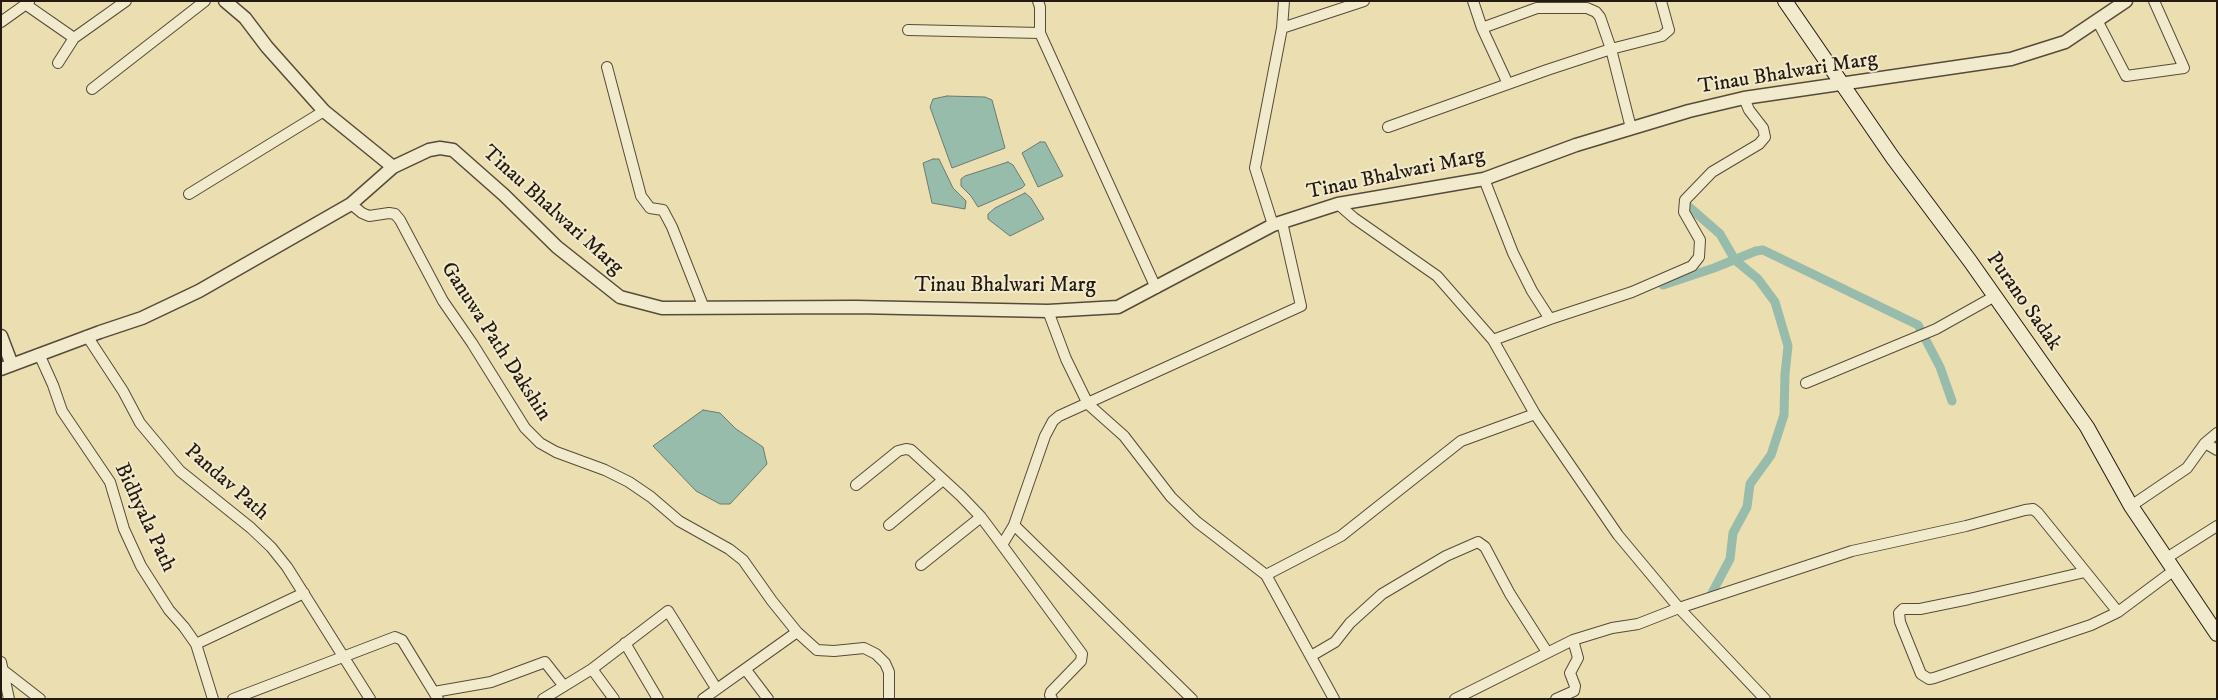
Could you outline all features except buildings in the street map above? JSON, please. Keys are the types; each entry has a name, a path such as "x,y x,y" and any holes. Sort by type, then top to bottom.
{"main road":[{"name":"Purano Sadak","path":"1785,1 1841,84 1995,296 2087,427 2131,506 2217,634"}],"street":[{"path":"58,63 74,38 126,1"},
{"path":"92,89 205,1"},
{"path":"225,1 246,18 267,47 324,111 392,167"},
{"path":"1038,1 1040,7 1040,32 1156,288"},
{"path":"1002,545 1014,525 1045,436 1053,421 1059,416 1301,306 1278,224 1255,168 1282,28 1284,1"},
{"path":"1282,28 1364,1"},
{"path":"1473,1 1482,28 1508,84"},
{"path":"1388,127 1611,49 1662,36 1669,30 1661,1"},
{"name":"Tinau Bhalwari Marg","path":"7,367 87,336 142,318 199,291 351,204 392,167 429,150 440,148 453,150 504,195 557,247 620,297 662,308 856,307 1048,311 1118,306 1278,224 1338,204 1484,179 1576,145 1690,111 1744,98 2011,59 2065,42 2098,22 2126,1"},
{"path":"2098,22 2126,76 2184,68 2154,1"},
{"path":"1,22 27,3 74,38"},
{"path":"1482,28 1537,8 1587,8 1600,17 1611,49 1631,128"},
{"path":"908,30 1040,32"},
{"path":"607,67 641,196 650,208 663,210 672,227 704,308"},
{"path":"1493,340 1632,292 1688,268 1696,262 1700,251 1700,240 1684,212 1685,200 1712,172 1759,144 1765,137 1763,128 1749,110 1744,98"},
{"path":"189,194 324,111"},
{"path":"1484,179 1513,253 1532,291 1550,319"},
{"name":"Ganuwa Path Dakshin","path":"351,204 369,216 389,213 395,214 400,220 443,301 472,343 525,428 540,443 556,452 605,470 629,482 651,496 679,521 729,549 744,560 772,601 797,632 817,650 834,652 864,648 876,654 885,663 889,672 889,699"},
{"path":"1338,204 1354,218 1437,276 1493,340 1535,414 1618,535 1679,608 1765,699"},
{"path":"1806,383 1936,329 1995,296"},
{"path":"1048,311 1066,359 1088,404 1124,436 1170,497 1197,522 1266,575 1334,699"},
{"path":"1,336 7,367"},
{"name":"Pandav Path","path":"87,336 123,391 140,423 180,471 251,528 271,547 304,593 370,699"},
{"name":"Bidhyala Path","path":"39,354 54,385 62,411 110,482 124,529 141,566 169,610 196,644 213,699"},
{"path":"1266,575 1342,536 1461,441 1535,414"},
{"path":"2131,506 2187,468 2205,443 2217,433"},
{"path":"2205,443 2217,450"},
{"path":"856,485 898,451 911,450 981,517 1082,654 1081,661 1050,692 1052,699"},
{"path":"889,525 943,480"},
{"path":"1455,699 1573,640 1612,628 1638,624 1679,608 1852,551 1966,526 2025,510 2033,509 2038,513 2118,612"},
{"path":"921,565 981,517"},
{"path":"1014,525 1192,699"},
{"path":"2085,572 1970,599 1920,609 1903,609 1899,613 1900,622 1921,674 1929,679 1943,675 2073,632 2118,612 2169,565 2217,526"},
{"path":"1311,656 1335,642 1357,616 1382,594 1446,556 1478,542 1485,547 1510,594 1547,652"},
{"path":"196,644 304,593"},
{"path":"543,699 592,669 666,612 670,611 716,688"},
{"path":"704,699 716,688 746,670 797,632"},
{"path":"233,699 342,656 398,637 436,695 491,682 545,662 563,686"},
{"path":"1556,699 1574,691 1575,686 1570,673 1578,658 1573,640"},
{"path":"625,643 658,699"},
{"path":"2,667 9,699"},
{"path":"2,667 40,699"},
{"path":"592,669 614,699"},
{"path":"746,670 768,699"}],"shaded area":[{"path":"947,96 985,97 992,100 1005,148 952,168 930,107 933,99"},
{"path":"1040,142 1045,142 1063,176 1038,187 1022,153"},
{"path":"939,159 953,188 966,201 965,209 932,203 923,163"},
{"path":"1008,162 1013,165 1025,185 978,207 961,186 961,179"},
{"path":"1025,193 1031,198 1044,219 1010,236 988,219 988,214 995,208"},
{"path":"703,410 720,413 736,429 763,447 767,464 730,504 720,504 696,491 653,446"}],"waterway":[{"path":"1688,206 1720,234 1735,260 1758,279 1775,302 1788,346 1784,415 1771,455 1750,484 1747,507 1733,533 1730,559 1712,593"},
{"path":"1663,285 1763,250 1918,325 1940,367 1952,401"}]}
